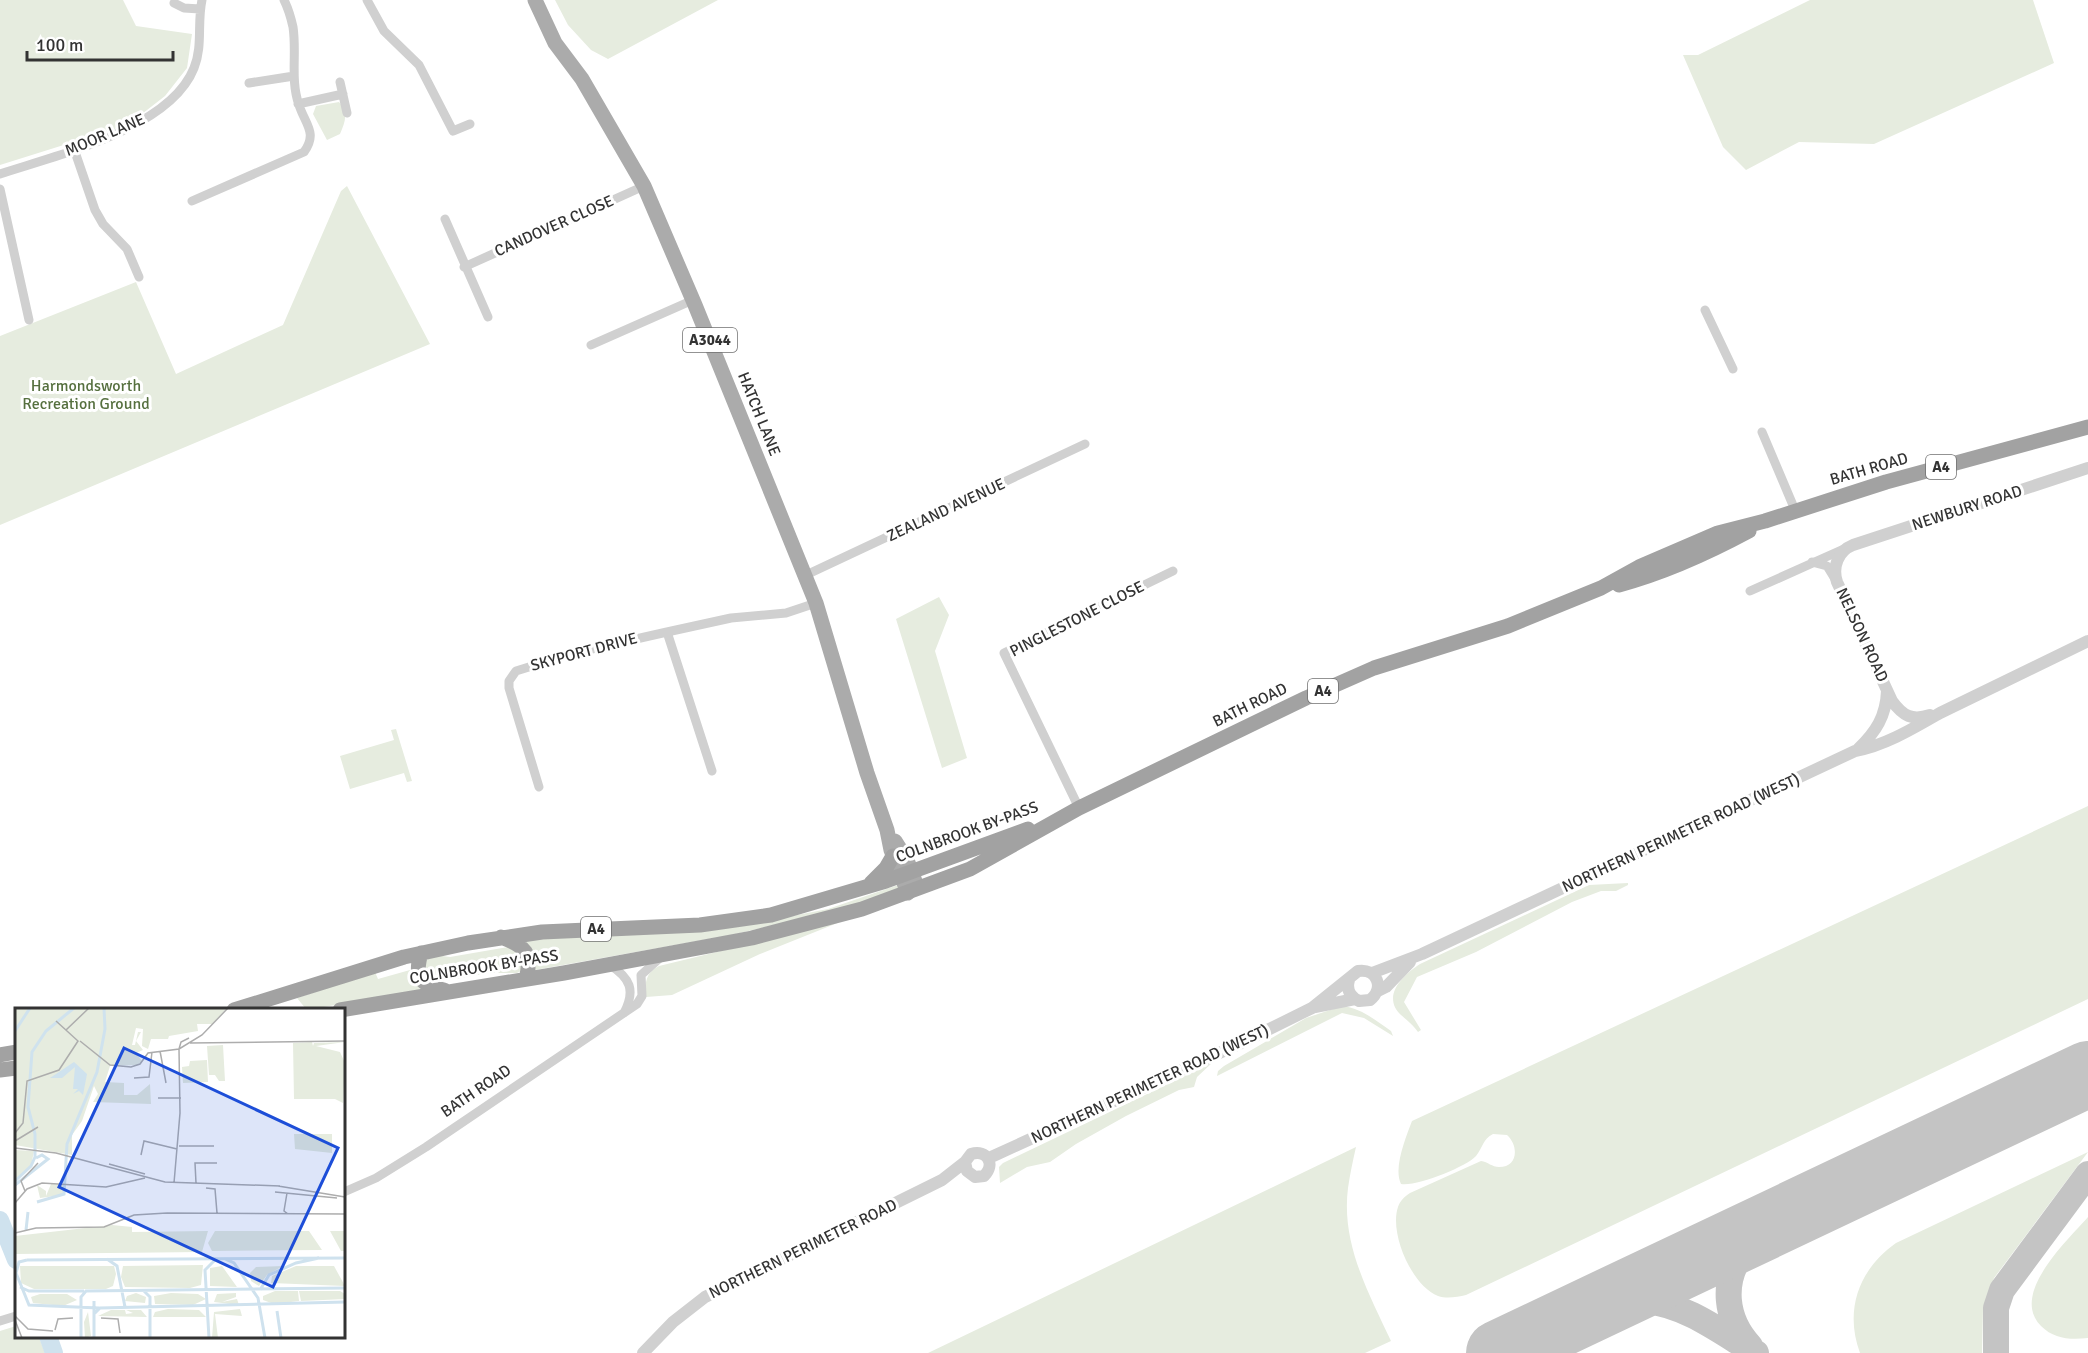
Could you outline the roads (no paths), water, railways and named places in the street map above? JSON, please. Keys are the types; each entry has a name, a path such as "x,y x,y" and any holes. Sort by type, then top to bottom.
{"highway":[{"name":"BATH ROAD","path":"1055,820 1306,698 1374,668 1508,626 1601,588 1639,567 1718,533 1765,521 1886,482 2088,427"},
{"name":"COLNBROOK BY-PASS","path":"241,1008 421,953 501,938 550,932 700,925 754,919 866,887 989,841 1055,820"},
{"name":"COLNBROOK BY-PASS","path":"345,1009 752,938 832,918 913,891 982,863 1055,820"},
{"path":"866,887 881,874 893,856"},
{"path":"501,938 517,944 525,951 529,966 526,979"},
{"path":"421,953 417,967 421,979 430,987 450,992"},
{"path":"0,1055 15,1052"},
{"path":"0,1070 15,1068"}],"main road":[{"name":"HATCH LANE","path":"535,0 555,43 582,79 644,186 693,300 806,575 867,773 887,830 893,856 907,873"},
{"name":"HATCH LANE","path":"887,830 907,860 907,873 913,891"}],"street":[{"path":"192,201 304,152 311,143 311,133 298,104 294,76 293,27 284,0"},
{"path":"367,0 384,31 419,65 453,131 470,124"},
{"path":"174,3 184,8 201,4"},
{"name":"MOOR LANE","path":"0,174 74,149 134,125 157,111 183,88 194,70 200,51 201,4"},
{"path":"249,83 294,76"},
{"path":"340,82 347,114"},
{"path":"298,104 343,94"},
{"path":"74,149 95,210 103,224 128,249 139,277"},
{"name":"CANDOVER CLOSE","path":"464,267 644,186"},
{"path":"0,189 29,320"},
{"path":"445,219 464,267 488,317"},
{"path":"591,345 693,300"},
{"path":"1706,310 1733,369"},
{"path":"1761,432 1795,510"},
{"name":"ZEALAND AVENUE","path":"806,575 1085,444"},
{"name":"NEWBURY ROAD","path":"1846,548 2088,468"},
{"path":"1749,591 1846,548"},
{"name":"NELSON ROAD","path":"1846,548 1839,556 1836,566 1837,582 1892,701 1903,714 1916,718 1940,713"},
{"path":"1812,562 1827,566 1837,582"},
{"name":"PINGLESTONE CLOSE","path":"1079,808 1004,653 1173,571"},
{"name":"SKYPORT DRIVE","path":"539,787 509,688 509,681 516,670 574,653 667,632 731,618 786,613 816,603"},
{"path":"667,632 712,771"},
{"path":"1940,713 2088,641"},
{"name":"NELSON ROAD","path":"1855,751 1880,724 1887,690"},
{"name":"NORTHERN PERIMETER ROAD (WEST)","path":"1372,973 1422,954 1855,751 1867,749 1921,724 1940,713"},
{"name":"BATH ROAD","path":"345,1192 376,1178 426,1147 637,1004 641,998 640,978 643,972 668,952"},
{"name":"NORTHERN PERIMETER ROAD (WEST)","path":"1377,991 1386,987 1409,962 1422,954"},
{"path":"609,964 624,975 629,983 630,996 624,1012"},
{"path":"1358,971 1372,973 1377,979 1377,991 1373,998 1367,1001 1355,999 1348,990 1349,980 1358,971"},
{"name":"NORTHERN PERIMETER ROAD (WEST)","path":"989,1158 1239,1044 1312,1008 1349,980"},
{"name":"NORTHERN PERIMETER ROAD (WEST)","path":"1312,1008 1355,999"},
{"path":"976,1152 989,1158 990,1168 984,1176 970,1175 965,1162 971,1154 976,1152"},
{"name":"NORTHERN PERIMETER ROAD","path":"643,1353 673,1322 705,1297 942,1180 965,1162"},
{"name":"NORTHERN PERIMETER ROAD","path":"942,1180 970,1175"},
{"path":"0,1322 15,1316"}],"waterway":[{"path":"0,1220 15,1258"},
{"path":"49,1338 54,1353"}],"park label":[{"name":"Harmondsworth Recreation Ground","path":"86,395"}]}
